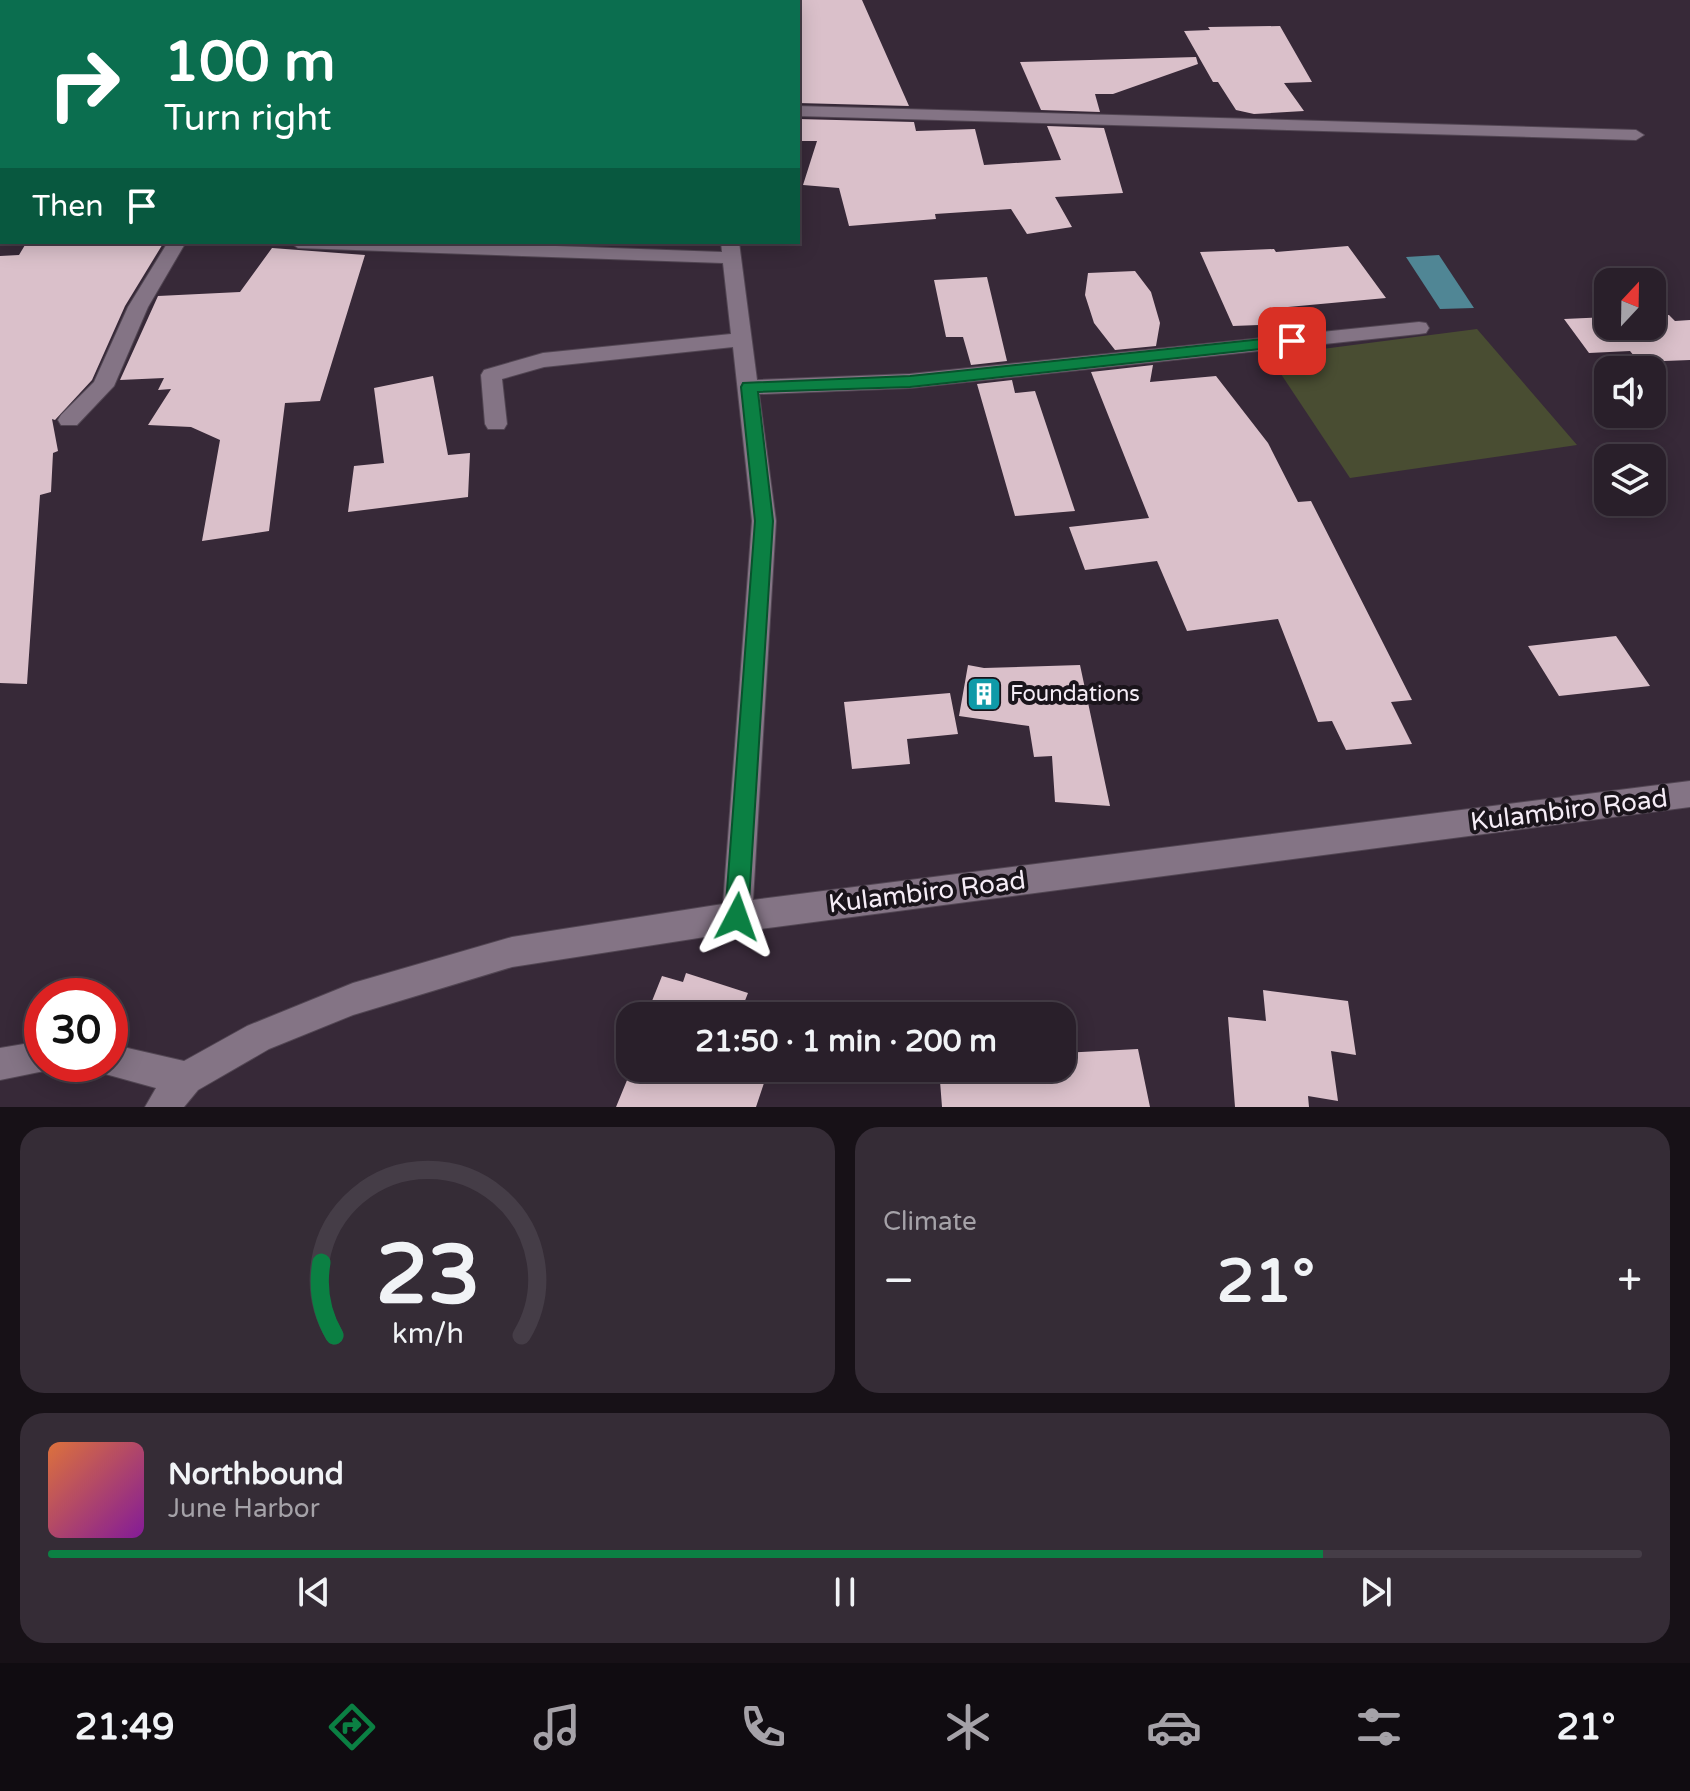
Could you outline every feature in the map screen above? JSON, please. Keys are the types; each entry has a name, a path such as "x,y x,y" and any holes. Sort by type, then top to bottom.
{"street":[{"path":"800,111 1636,135"},
{"path":"69,420 103,386 138,307 176,244"},
{"path":"406,244 732,250 764,521 737,917"},
{"path":"749,387 910,381 1419,328"},
{"path":"496,424 491,375 543,360 744,339"},
{"name":"Kulambiro Road","path":"186,1078 258,1037 367,995 512,952 737,917 1690,794"},
{"path":"0,1064 24,1060"},
{"path":"128,1064 186,1078 162,1107"}],"green space":[{"path":"1477,329 1577,445 1350,478 1269,356"}],"water":[{"path":"1439,255 1474,308 1440,309 1406,257"}],"building":[{"path":"800,0 862,0 909,106 800,103"},
{"path":"1280,26 1312,82 1284,83 1304,111 1254,114 1236,110 1218,82 1213,82 1184,31 1210,30 1208,27"},
{"path":"1196,57 1198,64 1113,94 1095,94 1100,112 1041,110 1020,62"},
{"path":"800,119 914,122 916,131 975,129 984,165 1061,160 1047,126 1104,128 1123,193 1055,197 1072,227 1027,234 1011,209 935,214 936,219 849,226 839,188 803,185 817,141 800,141"},
{"path":"163,244 125,306 92,380 55,420 52,419 58,451 53,453 51,492 40,495 27,684 0,683 0,256 19,255 25,245"},
{"path":"1348,246 1386,298 1277,308 1285,324 1233,326 1200,252 1274,249 1276,252"},
{"path":"272,248 365,255 320,401 285,403 269,531 202,541 220,440 191,427 148,425 171,389 158,390 164,378 120,380 158,296 240,292"},
{"path":"1135,271 1151,292 1160,323 1156,346 1115,350 1094,323 1085,295 1088,273"},
{"path":"987,277 1007,361 971,365 963,337 946,337 934,280"},
{"path":"1666,315 1675,321 1690,320 1690,360 1666,361 1666,356 1634,356 1630,351 1589,353 1564,319 1594,318 1594,340 1666,340"},
{"path":"1153,365 1150,382 1216,376 1268,443 1298,502 1311,501 1412,700 1391,702 1412,744 1346,750 1332,721 1318,722 1278,619 1187,631 1157,561 1085,570 1069,527 1149,518 1091,372"},
{"path":"433,376 448,455 470,453 468,497 348,512 354,466 384,463 374,388"},
{"path":"1012,380 1015,393 1035,391 1075,511 1015,516 977,384"},
{"path":"1616,636 1650,686 1559,696 1528,646"},
{"path":"968,665 984,668 1080,665 1110,806 1055,802 1052,756 1034,757 1029,726 959,716"},
{"path":"950,693 958,734 907,739 910,764 852,769 844,702"},
{"path":"686,973 748,993 744,1002 652,1002 662,976 683,982"},
{"path":"1263,990 1348,1001 1356,1055 1331,1051 1338,1101 1308,1096 1309,1107 1235,1107 1228,1017 1266,1021"},
{"path":"1138,1049 1150,1107 942,1107 940,1082 1076,1082 1076,1052"},
{"path":"626,1082 764,1082 756,1107 616,1107"}],"place":[{"name":"Foundations","path":"984,694"}],"route":[{"path":"737,917 764,521 749,387 910,381 1292,341"}]}
